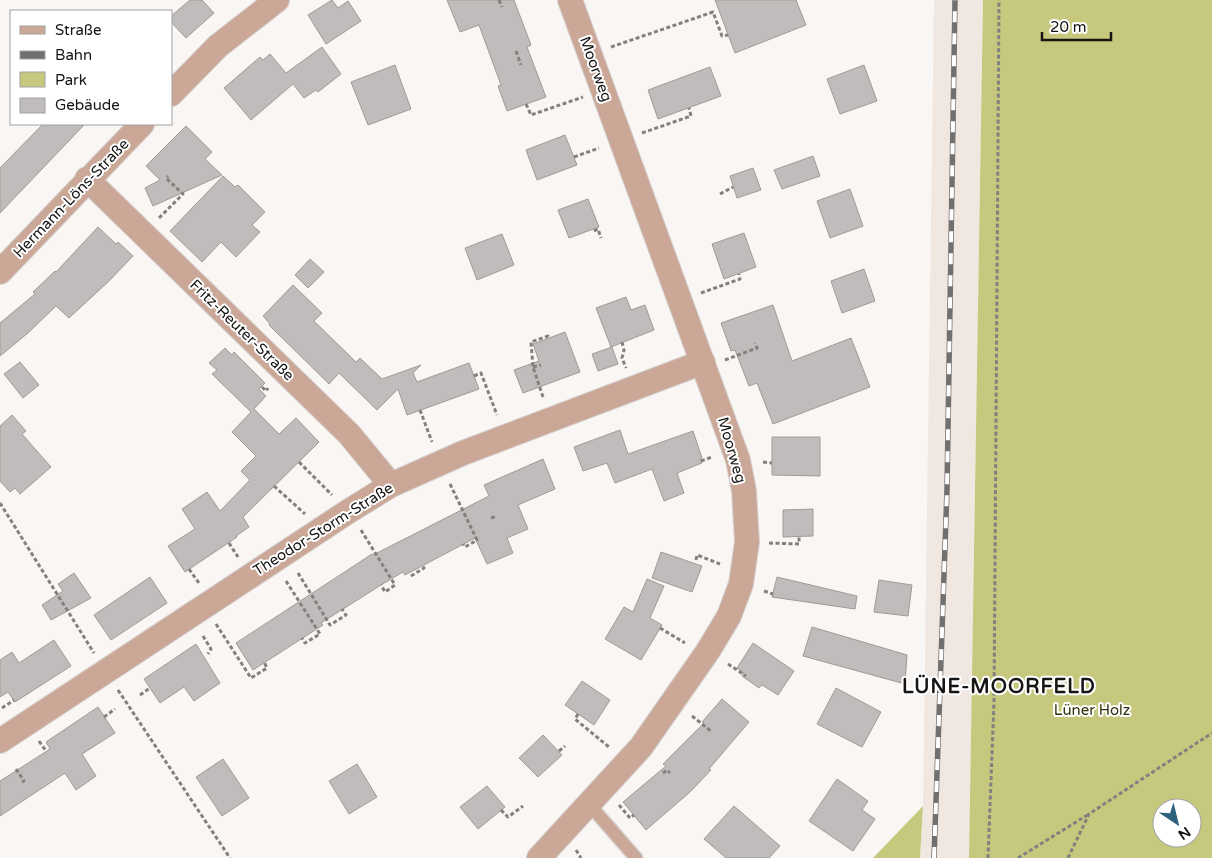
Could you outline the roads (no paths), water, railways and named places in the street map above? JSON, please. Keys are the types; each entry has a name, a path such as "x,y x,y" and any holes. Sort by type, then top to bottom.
{"street":[{"path":"172,93 218,46 277,0"},
{"name":"Moorweg","path":"539,858 641,747 705,655 729,616 743,572 747,542 744,491 738,460 570,0"},
{"name":"Hermann-Löns-Straße","path":"0,272 141,125"},
{"name":"Fritz-Reuter-Straße","path":"88,180 349,434 391,485"},
{"name":"Theodor-Storm-Straße","path":"0,741 391,485 505,436 704,365"}],"lane":[{"path":"588,803 636,858"}],"railway":[{"path":"934,858 947,490 955,0"}],"district":[{"name":"LÜNE-MOORFELD","path":"999,687"}],"park label":[{"name":"Lüner Holz","path":"1092,710"}]}
